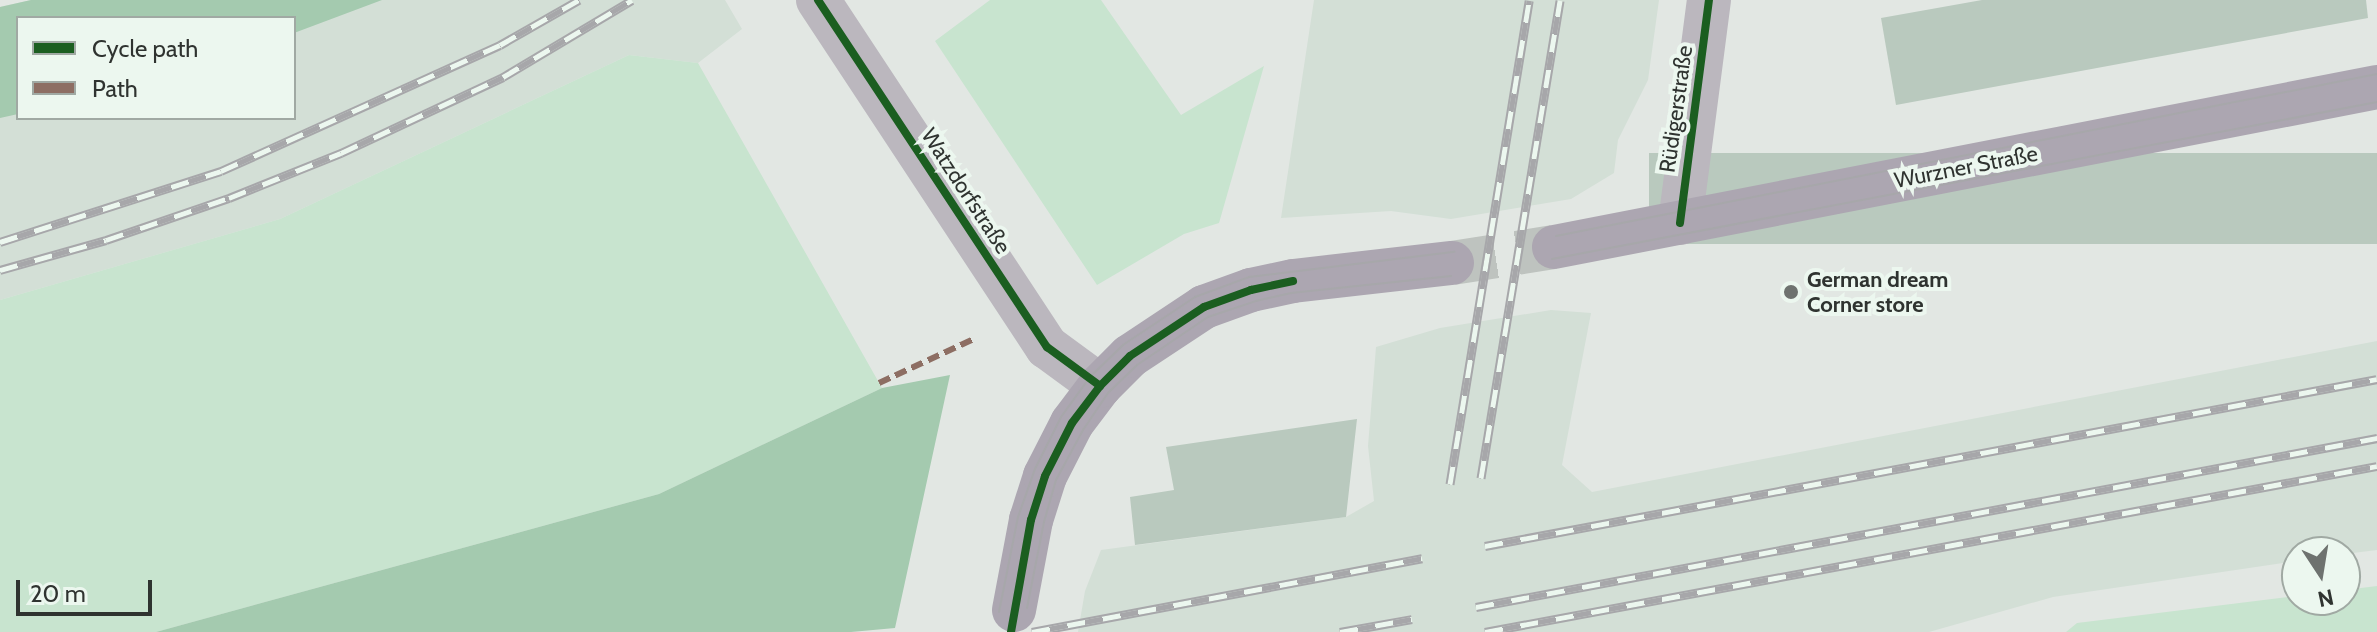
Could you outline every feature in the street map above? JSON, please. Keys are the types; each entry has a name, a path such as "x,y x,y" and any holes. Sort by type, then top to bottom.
{"main road":[{"name":"Wurzner Straße","path":"1554,247 2377,87"},
{"path":"1014,610 1031,520 1045,476 1072,423 1100,386 1130,356 1204,307 1251,290 1293,281 1452,263"}],"street":[{"name":"Watzdorfstraße","path":"818,0 1047,347 1100,386"},
{"name":"Rüdigerstraße","path":"1680,223 1709,0"}],"shaded area":[{"path":"31,0 725,0 742,29 698,63 629,55 280,219 0,300 0,7"},
{"path":"1314,0 1659,0 1648,80 1618,140 1614,173 1571,199 1451,219 1391,211 1281,218"},
{"path":"1551,310 1591,313 1562,465 1592,492 2377,341 2377,550 2361,552 2361,536 2281,536 2281,563 2053,597 1929,632 1078,632 1085,591 1101,550 1346,517 1374,501 1368,446 1376,347 1440,328"}],"green space":[{"path":"31,0 382,0 296,32 296,16 16,16 16,114 0,118 0,7"},
{"path":"990,0 1101,0 1181,115 1264,66 1219,223 1184,234 1097,285 935,41"},
{"path":"629,55 698,63 882,388 659,494 156,632 0,632 0,300 280,219"},
{"path":"950,375 895,628 851,632 156,632 659,494 882,388"},
{"path":"2377,586 2377,632 2066,632 2077,623 2281,598 2281,616 2361,616 2361,588"}],"building":[{"path":"1982,0 2366,0 2368,18 1896,105 1881,18"},
{"path":"1649,153 2377,153 2377,244 1649,244"},
{"path":"1357,419 1346,517 1135,545 1130,497 1174,490 1166,447"}],"tunnel":[{"path":"1452,263 1554,247"}],"tram line":[{"path":"1556,236 2377,74"},
{"path":"1552,259 2377,102"},
{"path":"999,612 1018,517 1035,469 1061,417 1090,377 1123,345 1195,297 1249,277 1454,252"},
{"path":"1027,608 1044,522 1056,480 1083,430 1108,393 1137,365 1208,317 1256,301 1291,293 1451,276"}],"railway":[{"path":"0,242 221,171 500,45 579,0"},
{"path":"0,270 106,240 229,198 341,153 503,77 632,0"},
{"path":"1450,484 1529,0"},
{"path":"1481,478 1560,0"},
{"path":"1485,546 2377,379"},
{"path":"1476,607 2377,438"},
{"path":"1485,632 2377,466"},
{"path":"1032,632 1422,558"},
{"path":"1340,632 1412,619"}],"marked path":[{"path":"879,383 974,339"}],"cycle path":[{"path":"818,0 1047,347 1100,386"},
{"path":"1680,223 1709,0"},
{"path":"1011,632 1031,520 1045,476 1072,423 1100,386 1130,356 1204,307 1251,290 1293,281"}],"place":[{"name":"German dream Corner store","path":"1791,292"}]}
